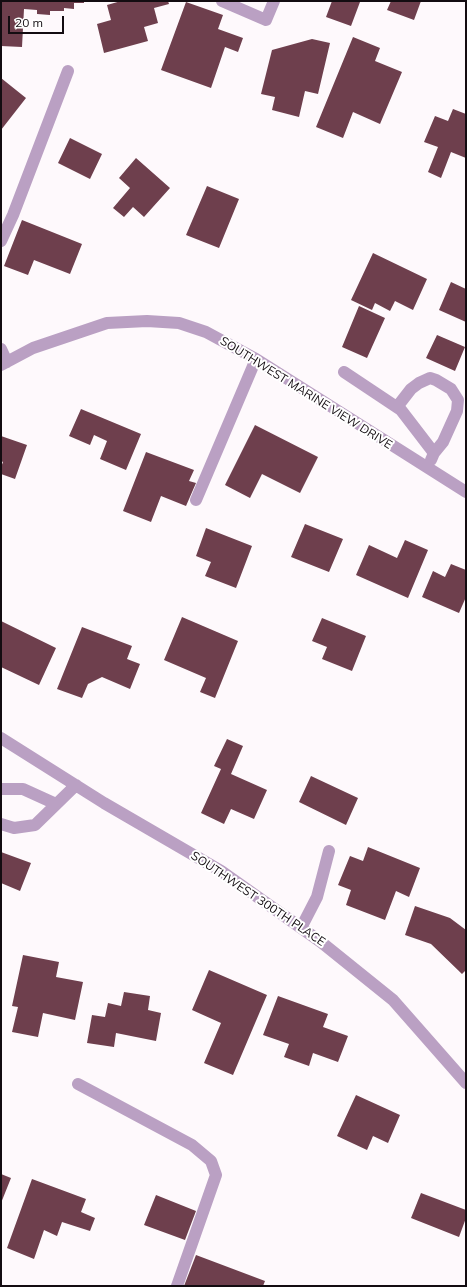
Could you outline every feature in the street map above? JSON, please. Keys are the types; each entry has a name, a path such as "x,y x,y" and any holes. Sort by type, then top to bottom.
{"street":[{"path":"222,1 266,20 274,1"},
{"path":"1,241 13,215 68,71"},
{"name":"SOUTHWEST MARINE VIEW DRIVE","path":"4,363 33,348 107,323 147,321 179,323 206,332 256,359 466,492"},
{"path":"1,349 4,363"},
{"path":"196,500 256,359"},
{"path":"344,372 401,410 434,453"},
{"path":"397,407 411,389 430,378 452,389 458,400 457,411 443,442 434,453 428,468"},
{"name":"SOUTHWEST 300TH PLACE","path":"1,738 221,872 321,942 393,1000 466,1083"},
{"path":"1,824 14,828 35,825 76,785"},
{"path":"1,789 23,789 56,804"},
{"path":"301,928 317,898 329,851"},
{"path":"78,1084 192,1145 211,1160 216,1175 177,1286"}],"building":[{"path":"1,1 84,1 84,3 74,3 74,9 64,8 64,11 50,11 50,15 37,14 37,10 24,9 22,47 1,46"},
{"path":"121,1 168,1 169,4 154,8 158,23 144,27 148,41 104,53 97,24 111,20 107,5"},
{"path":"332,1 360,2 351,26 326,17"},
{"path":"391,1 421,1 414,20 387,10"},
{"path":"186,2 223,15 218,29 243,38 238,52 225,47 211,88 161,70"},
{"path":"353,37 380,48 375,61 402,72 380,124 353,112 343,138 316,127"},
{"path":"312,39 330,43 318,94 305,91 299,117 272,110 275,97 261,94 272,50"},
{"path":"1,78 26,98 1,130"},
{"path":"453,109 466,114 466,158 451,152 441,178 428,172 438,147 424,142 435,116 448,121"},
{"path":"70,138 102,154 90,179 58,163"},
{"path":"136,158 170,188 144,217 133,207 124,217 113,208 130,188 119,178"},
{"path":"207,186 239,199 219,248 186,235"},
{"path":"22,220 82,244 70,274 34,260 28,275 4,266"},
{"path":"373,253 427,279 413,310 395,301 390,311 375,303 372,310 351,300"},
{"path":"451,282 466,289 466,322 439,310"},
{"path":"359,306 385,318 367,358 342,347"},
{"path":"437,335 465,347 455,371 426,358"},
{"path":"81,409 141,434 126,470 100,459 107,441 94,435 90,445 69,436"},
{"path":"255,425 318,457 300,493 262,474 250,498 225,485"},
{"path":"1,436 27,445 15,479 1,474 3,462 1,461"},
{"path":"146,452 194,470 189,481 196,483 186,506 161,496 151,522 123,511"},
{"path":"305,524 343,539 329,572 291,557"},
{"path":"206,528 252,546 236,588 205,576 211,562 196,556"},
{"path":"405,540 428,550 408,598 356,575 369,545 397,558"},
{"path":"451,564 466,570 466,597 459,613 422,597 433,571 445,577"},
{"path":"182,617 238,641 215,698 200,692 206,678 164,660"},
{"path":"322,618 366,636 352,671 322,659 327,647 312,641"},
{"path":"1,621 56,648 39,685 1,667"},
{"path":"82,627 132,646 127,659 140,664 130,689 102,677 88,684 82,698 57,689"},
{"path":"227,739 243,746 231,774 267,790 254,819 231,809 224,824 201,813 221,769 214,766"},
{"path":"311,776 358,798 346,825 299,802"},
{"path":"368,847 420,868 409,897 396,891 385,920 346,905 351,890 338,885 350,856 363,861"},
{"path":"1,852 31,863 20,891 1,883"},
{"path":"415,906 450,918 466,930 466,970 462,974 431,944 405,935"},
{"path":"23,955 59,962 56,977 83,982 75,1020 43,1013 38,1037 12,1032 18,1007 12,1006"},
{"path":"209,970 267,995 233,1075 204,1063 221,1023 192,1010"},
{"path":"124,992 150,996 148,1010 161,1013 156,1041 116,1033 114,1047 87,1043 92,1015 105,1017 108,1003 121,1006"},
{"path":"278,996 328,1014 323,1027 348,1036 338,1062 313,1053 309,1066 284,1057 289,1044 263,1035"},
{"path":"356,1095 400,1115 388,1143 373,1136 367,1150 337,1136"},
{"path":"1,1174 11,1178 1,1203"},
{"path":"32,1179 86,1199 81,1212 95,1218 90,1231 62,1222 57,1236 44,1230 34,1259 7,1248"},
{"path":"421,1193 466,1210 466,1218 459,1237 411,1218"},
{"path":"156,1195 196,1211 185,1240 144,1225"},
{"path":"196,1255 265,1281 263,1286 184,1286"}]}
